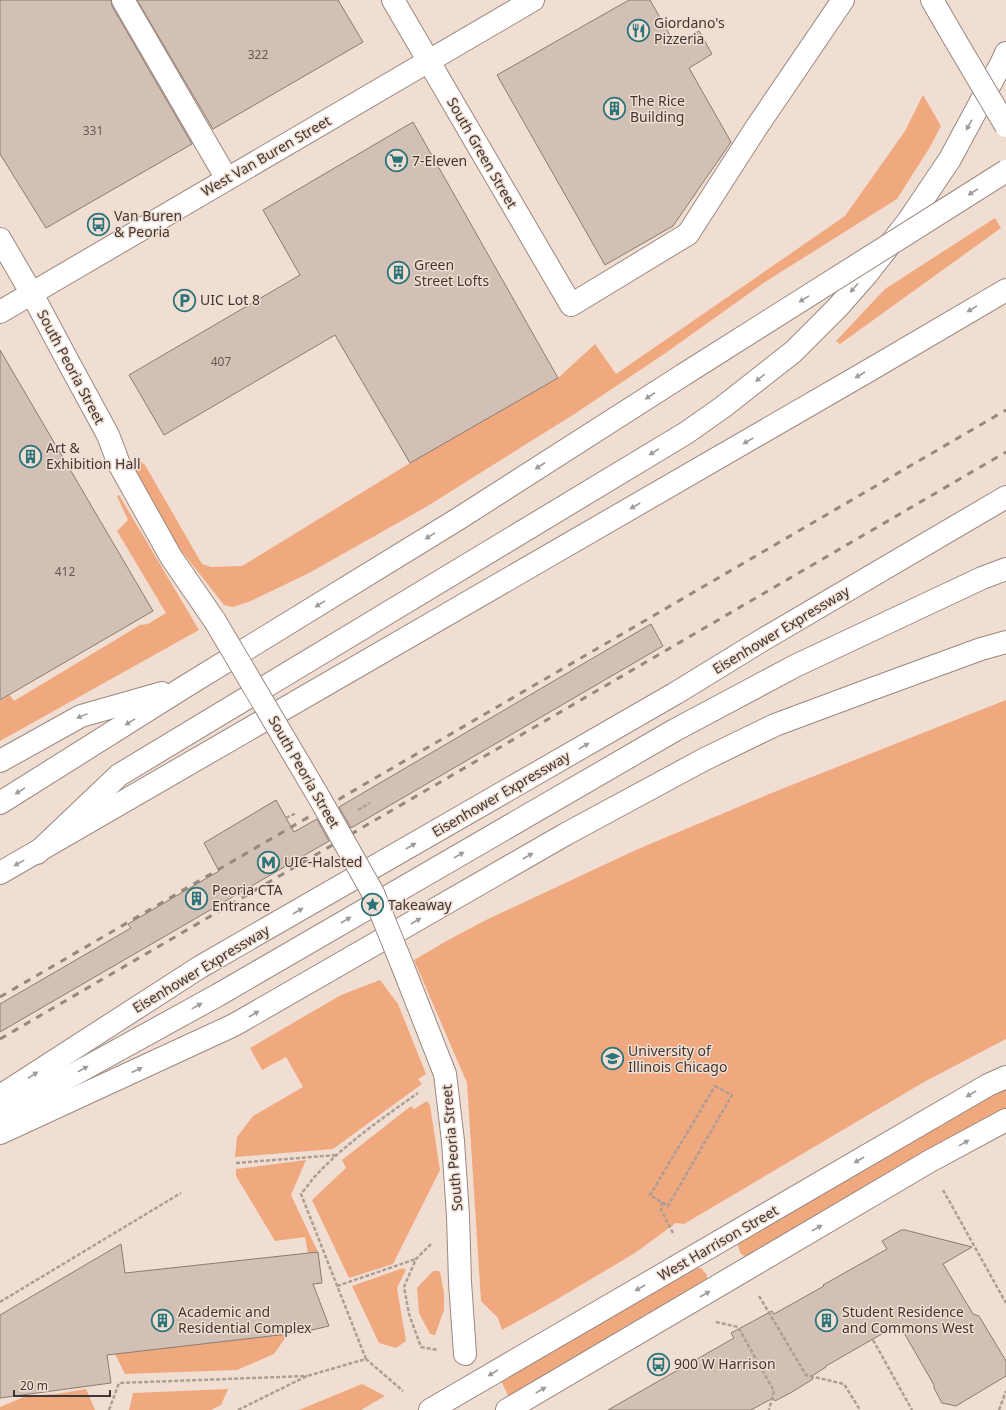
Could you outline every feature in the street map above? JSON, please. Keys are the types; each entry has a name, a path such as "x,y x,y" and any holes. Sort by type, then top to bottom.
{"main road":[{"path":"124,0 227,178"},
{"name":"South Green Street","path":"393,0 571,305 688,234 756,128 843,0"},
{"name":"West Van Buren Street","path":"0,312 533,0"},
{"path":"932,0 1006,126"},
{"path":"37,853 118,775 686,433 723,407 793,352 838,307 867,274 909,220 950,159 1006,53"},
{"path":"0,803 186,686 458,519 682,375 1006,171"},
{"name":"South Peoria Street","path":"0,239 32,294 108,435 119,464 171,556 215,621 320,799 373,893 445,1074 453,1141 458,1216 460,1282 466,1354"},
{"path":"0,873 37,853 1006,290"},
{"name":"Eisenhower Expressway","path":"0,1096 200,967 676,693 1006,497"},
{"path":"0,1115 218,994 675,730 795,666 1006,569"},
{"path":"0,1133 234,1025 566,834 703,760 775,725 1006,642"},
{"path":"981,650 1006,649"},
{"path":"0,761 81,716 186,686"},
{"name":"West Harrison Street","path":"430,1410 988,1084 1006,1077"},
{"path":"507,1410 930,1162 1006,1120"}],"path":[{"path":"403,1391 366,1359 301,1194 318,1173 337,1155 384,1117 445,1074"},
{"path":"715,1086 732,1095 668,1206 662,1202 650,1195 715,1086"},
{"path":"236,1163 337,1155"},
{"path":"943,1190 1006,1303"},
{"path":"0,1302 181,1193"},
{"path":"662,1202 661,1210 675,1235"},
{"path":"458,1216 416,1259 404,1287 410,1314 421,1347 466,1354"},
{"path":"337,1286 416,1259"},
{"path":"759,1296 806,1375 844,1384 860,1410"},
{"path":"716,1322 738,1327 774,1391 769,1410"},
{"path":"873,1340 912,1410"},
{"path":"238,1410 307,1376 366,1359"},
{"path":"109,1410 119,1383 307,1376"},
{"path":"999,1410 1006,1391"}],"shaded area":[{"path":"923,95 941,126 930,147 897,199 765,282 667,352 576,413 426,507 309,573 251,601 233,607 224,605 180,549 134,469 133,465 135,460 140,461 145,465 202,564 211,567 242,566 410,463 558,378 595,344 616,374 845,216 905,131"},
{"path":"995,218 1001,228 840,344 836,341 885,289"},
{"path":"119,495 199,630 0,741 0,701 10,695 14,701 140,625 148,624 166,613 117,531 128,520 117,496"},
{"path":"1006,700 1006,1039 924,1082 684,1224 676,1223 635,1253 502,1330 498,1318 481,1301 467,1083 414,960 486,920 638,849 779,790"},
{"path":"380,980 398,1004 426,1074 418,1079 422,1084 333,1149 235,1157 237,1137 253,1116 303,1087 286,1057 262,1070 250,1048 341,995"},
{"path":"1006,1087 1006,1109 995,1113 746,1257 740,1252 738,1244 743,1240 987,1095"},
{"path":"427,1101 430,1105 440,1170 393,1264 349,1278 312,1200 346,1168 342,1160 411,1106 414,1109"},
{"path":"306,1160 291,1195 318,1252 308,1253 305,1237 275,1241 236,1176 236,1169"},
{"path":"403,1268 406,1270 397,1288 406,1341 396,1348 379,1343 352,1286"},
{"path":"696,1268 701,1268 707,1275 707,1280 509,1397 501,1381"},
{"path":"433,1271 440,1272 444,1293 444,1310 435,1335 430,1334 419,1313 417,1288"},
{"path":"288,1334 274,1354 237,1370 125,1374 115,1354"},
{"path":"362,1384 385,1396 361,1410 299,1410"},
{"path":"86,1389 95,1410 0,1410 0,1407 26,1396 56,1394"},
{"path":"228,1389 221,1405 211,1410 129,1410 133,1393"}],"building":[{"path":"0,0 111,0 112,6 192,144 46,228 0,154"},
{"path":"137,0 338,0 363,42 213,129"},
{"name":"The Rice Building","path":"629,0 650,0 675,44 699,31 712,54 689,68 731,142 673,226 605,265 497,75"},
{"name":"Green Street Lofts","path":"413,122 558,378 410,463 335,335 164,435 129,375 300,275 263,210"},
{"path":"0,350 153,611 0,700"},
{"path":"651,624 663,646 351,828 339,807"},
{"path":"276,800 294,832 317,819 329,841 0,1032 0,1004 131,928 128,924 219,871 204,843"},
{"name":"Student Residence and Commons West","path":"901,1230 972,1247 943,1264 973,1314 979,1316 1006,1361 1006,1376 956,1406 942,1403 934,1388 934,1385 899,1324 826,1366 812,1376 813,1379 792,1392 775,1401 773,1398 751,1410 608,1410 734,1338 731,1333 772,1311 774,1314 887,1249 882,1241"},
{"name":"Academic and Residential Complex","path":"121,1244 125,1273 318,1252 322,1283 313,1284 329,1326 288,1334 107,1355 111,1383 0,1398 0,1315"}],"railway":[{"path":"0,997 1006,410"},
{"path":"0,1039 1006,452"}],"place":[{"name":"Giordano's Pizzeria","path":"638,31"},
{"name":"The Rice Building","path":"614,109"},
{"name":"7-Eleven","path":"397,161"},
{"name":"Van Buren & Peoria","path":"98,224"},
{"name":"Green Street Lofts","path":"399,273"},
{"name":"UIC Lot 8","path":"185,300"},
{"name":"Art & Exhibition Hall","path":"31,456"},
{"name":"UIC-Halsted","path":"268,862"},
{"name":"Peoria CTA Entrance","path":"196,898"},
{"name":"Takeaway","path":"373,905"},
{"name":"University of Illinois Chicago","path":"612,1059"},
{"name":"Academic and Residential Complex","path":"163,1320"},
{"name":"Student Residence and Commons West","path":"827,1320"},
{"name":"900 W Harrison","path":"658,1364"}]}
